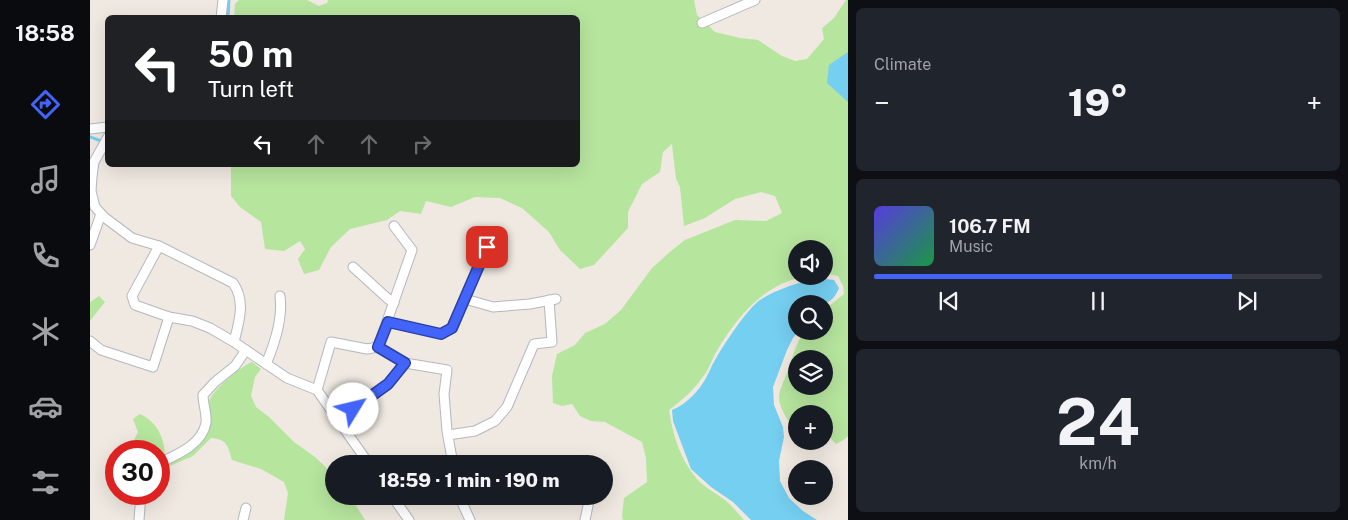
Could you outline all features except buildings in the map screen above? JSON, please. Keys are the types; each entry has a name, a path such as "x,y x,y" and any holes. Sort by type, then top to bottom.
{"street":[{"path":"221,15 223,0"},
{"path":"702,23 755,0"},
{"path":"90,129 105,127"},
{"path":"105,142 94,162 91,192 94,207 132,238 159,246 233,283 238,291 241,306 234,342"},
{"path":"90,245 102,214"},
{"path":"378,347 412,250 394,226"},
{"path":"159,246 132,296 135,305 169,317 192,321 201,325 234,342 287,378 317,390 363,455"},
{"path":"388,322 441,334 452,328 487,247"},
{"path":"353,267 394,303"},
{"path":"266,364 280,321 282,307 280,296"},
{"path":"448,435 475,431 495,421 507,407 534,344 552,342 552,300 493,307 465,299"},
{"path":"90,341 101,350 153,367 169,317"},
{"path":"317,390 332,342 367,349 378,347 405,363 447,370 444,394 451,455"},
{"path":"170,458 184,451 202,434 206,423 203,395 215,382 236,366 246,350"},
{"path":"338,420 388,384 405,363"},
{"path":"139,520 140,505"},
{"path":"398,505 409,520"},
{"path":"463,505 470,520"},
{"path":"585,520 588,505"},
{"path":"244,520 246,508"}],"green space":[{"path":"239,0 307,0 319,6 327,3 328,0 694,0 697,15 715,32 758,40 782,56 795,61 807,59 824,39 822,28 834,18 846,0 848,0 848,436 836,444 833,441 833,405 788,405 788,420 779,400 779,394 788,369 788,395 833,395 833,350 795,350 800,340 833,340 833,303 844,294 843,286 838,276 833,275 833,240 788,240 788,281 777,286 752,304 723,341 698,383 687,396 669,410 678,447 691,471 703,485 728,502 744,520 623,520 624,498 647,482 646,458 642,442 605,422 591,421 580,416 572,404 562,406 553,403 552,376 557,354 575,345 585,333 605,324 621,310 652,268 671,251 685,240 735,220 766,221 782,213 775,196 761,192 735,199 705,218 684,226 680,187 676,179 672,144 663,152 660,172 642,184 628,212 628,228 594,265 580,269 560,250 549,232 522,208 500,198 475,197 451,207 426,201 421,214 400,211 387,220 350,229 331,247 319,270 304,274 298,259 305,249 300,241 284,251 265,249 261,222 240,207 231,196 231,167 580,167 580,15 234,15 235,4"},
{"path":"99,296 105,302 90,321 90,302"},
{"path":"252,362 261,369 255,377 251,396 256,407 294,442 325,466 325,505 356,505 365,520 284,520 288,493 284,482 261,469 232,460 226,444 220,440 211,438 193,456 170,466 170,456 177,457 200,442 204,437 209,425 211,397 227,379"},
{"path":"140,414 146,417 162,440 134,440 138,432 133,419"}],"water":[{"path":"848,52 848,102 827,83 829,65"},
{"path":"833,280 839,288 833,298 833,295 788,295 788,340 792,340 773,387 774,405 783,427 784,437 779,461 780,481 788,496 788,505 797,505 817,520 751,520 733,502 711,487 691,469 673,421 672,410 683,404 697,391 742,320 760,300 792,285 833,285"}],"waterway":[{"path":"228,15 229,0"},
{"path":"90,137 104,142"}],"route":[{"path":"353,409 388,384 405,363 378,347 388,322 441,334 452,328 487,247"}]}
